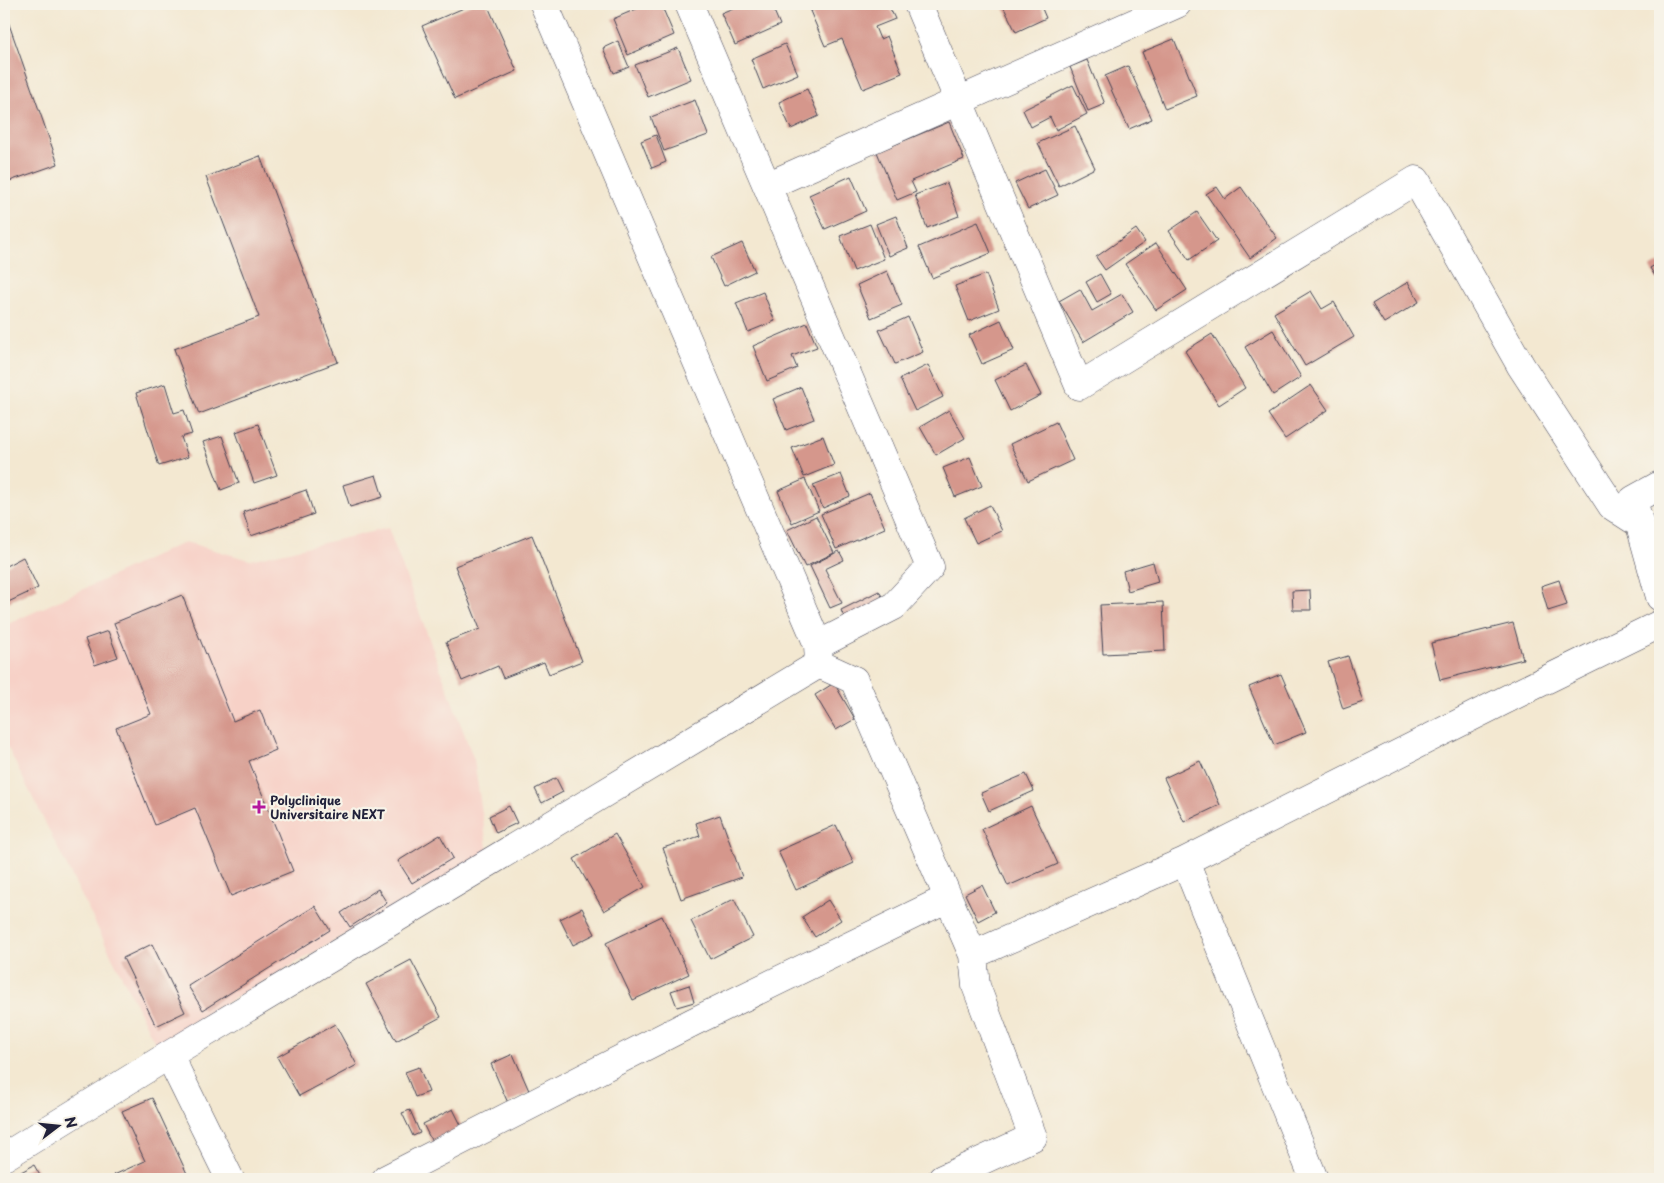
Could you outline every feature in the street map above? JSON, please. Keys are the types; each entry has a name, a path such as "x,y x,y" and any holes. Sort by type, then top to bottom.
{"street":[{"path":"544,4 818,654 854,680 973,955 976,986 1033,1137 942,1179"},
{"path":"4,1157 894,606 930,568 689,4"},
{"path":"918,4 1079,386 1416,180 1526,374 1612,506 1640,524"},
{"path":"767,186 1177,4"},
{"path":"1660,484 1633,500 1660,597"},
{"path":"973,955 1185,860 1660,624"},
{"path":"1185,860 1314,1179"},
{"path":"386,1179 693,1022 948,898"},
{"path":"169,1055 230,1179"}],"shaded area":[{"name":"Polyclinique Universitaire NEXT","path":"388,528 474,760 488,853 193,1022 157,1047 4,740 4,626 185,542 250,560"}],"building":[{"path":"473,4 487,4 517,71 455,99 422,26"},
{"path":"648,4 661,4 674,35 628,55 613,19"},
{"path":"743,4 771,4 780,25 735,45 721,13"},
{"path":"827,4 888,4 895,19 875,27 880,39 887,36 902,73 863,89 842,39 825,46 810,11"},
{"path":"1002,4 1040,4 1046,18 1016,32"},
{"path":"4,10 58,164 4,183"},
{"path":"1174,39 1197,96 1165,109 1142,52"},
{"path":"618,41 629,67 614,73 603,48"},
{"path":"785,44 798,74 763,89 751,59"},
{"path":"678,48 691,79 648,97 635,65"},
{"path":"1087,60 1105,104 1088,111 1070,67"},
{"path":"1128,66 1152,119 1129,129 1105,76"},
{"path":"1073,85 1087,114 1056,130 1050,117 1031,127 1023,110"},
{"path":"807,89 819,116 791,129 779,102"},
{"path":"695,100 708,135 664,151 651,117"},
{"path":"949,122 964,159 911,181 916,192 897,200 877,152"},
{"path":"1075,126 1095,168 1059,186 1038,143"},
{"path":"656,135 666,162 652,168 641,141"},
{"path":"260,156 338,362 199,414 174,349 259,317 206,177"},
{"path":"1045,169 1058,195 1028,209 1015,183"},
{"path":"851,176 866,211 825,229 809,195"},
{"path":"947,183 959,216 927,228 915,195"},
{"path":"1217,187 1225,199 1241,187 1277,238 1250,258 1206,194"},
{"path":"1197,212 1217,241 1189,260 1169,231"},
{"path":"896,216 908,248 889,256 876,224"},
{"path":"978,222 991,253 932,278 919,247"},
{"path":"870,224 884,259 854,271 840,236"},
{"path":"1136,229 1145,242 1105,270 1096,257"},
{"path":"742,243 755,271 724,286 711,257"},
{"path":"1156,243 1187,290 1156,310 1125,264"},
{"path":"1660,262 1660,284 1650,268"},
{"path":"887,271 902,305 871,318 857,285"},
{"path":"986,274 999,309 969,321 955,286"},
{"path":"1100,274 1111,294 1097,302 1086,282"},
{"path":"1408,282 1419,302 1384,323 1372,304"},
{"path":"1080,289 1092,311 1122,294 1133,312 1083,342 1059,301"},
{"path":"1311,291 1322,309 1334,302 1354,337 1305,366 1274,313"},
{"path":"763,292 775,321 748,332 736,303"},
{"path":"908,317 923,352 895,364 879,330"},
{"path":"1001,320 1014,350 982,364 969,335"},
{"path":"807,323 817,347 792,356 797,368 767,381 753,346"},
{"path":"1273,330 1301,377 1273,395 1245,347"},
{"path":"1212,334 1245,388 1219,405 1185,351"},
{"path":"928,365 943,397 915,411 900,379"},
{"path":"1026,365 1041,395 1010,411 995,380"},
{"path":"165,384 174,413 184,410 192,434 181,437 188,457 159,466 136,393"},
{"path":"1311,385 1328,410 1285,439 1268,414"},
{"path":"801,387 814,419 786,430 773,399"},
{"path":"949,410 965,438 936,455 920,427"},
{"path":"1056,422 1073,460 1028,481 1010,444"},
{"path":"258,424 277,475 254,483 236,432"},
{"path":"222,436 239,483 221,490 203,442"},
{"path":"823,436 834,465 804,477 792,448"},
{"path":"970,457 982,486 955,497 943,468"},
{"path":"841,474 850,496 823,508 813,485"},
{"path":"376,475 383,497 350,507 343,485"},
{"path":"805,479 819,511 792,523 778,491"},
{"path":"306,490 314,514 251,536 243,512"},
{"path":"870,493 885,528 836,549 821,514"},
{"path":"990,505 1002,531 976,543 964,518"},
{"path":"816,516 834,553 805,567 787,530"},
{"path":"532,535 582,661 549,674 544,662 503,678 498,666 462,681 446,642 480,629 455,566"},
{"path":"839,551 844,560 825,569 842,603 830,608 810,566"},
{"path":"23,557 38,588 4,604 4,567"},
{"path":"1153,562 1158,582 1128,591 1123,571"},
{"path":"1559,580 1567,605 1548,611 1541,586"},
{"path":"1310,590 1311,610 1293,610 1292,591"},
{"path":"879,591 886,604 847,624 841,610"},
{"path":"182,595 233,721 260,710 276,750 249,761 293,871 231,896 195,808 155,825 116,728 151,714 114,623"},
{"path":"1163,602 1165,651 1103,654 1100,605"},
{"path":"1513,623 1523,659 1440,680 1431,643"},
{"path":"108,631 118,657 95,665 85,639"},
{"path":"1348,656 1363,702 1343,709 1328,662"},
{"path":"1281,674 1306,732 1274,745 1249,687"},
{"path":"834,683 855,719 836,730 815,695"},
{"path":"1200,761 1220,805 1184,822 1164,778"},
{"path":"1026,774 1034,791 989,811 981,793"},
{"path":"556,778 563,792 542,803 535,789"},
{"path":"509,806 517,823 496,833 489,816"},
{"path":"1031,806 1058,864 1008,886 982,829"},
{"path":"720,815 742,877 681,899 663,848 700,836 696,823"},
{"path":"836,825 854,863 796,890 778,851"},
{"path":"615,834 645,887 604,911 574,859"},
{"path":"440,835 453,858 412,883 398,861"},
{"path":"982,885 995,912 978,921 965,894"},
{"path":"378,889 387,903 350,927 341,913"},
{"path":"734,899 753,937 710,959 691,921"},
{"path":"828,900 841,920 815,937 802,917"},
{"path":"315,906 330,930 203,1010 188,986"},
{"path":"582,908 595,934 573,945 560,919"},
{"path":"662,916 689,974 633,1000 606,943"},
{"path":"152,944 185,1012 156,1026 123,958"},
{"path":"411,960 441,1017 396,1041 366,984"},
{"path":"689,985 694,1002 677,1007 671,991"},
{"path":"335,1024 357,1065 299,1096 277,1057"},
{"path":"513,1054 530,1093 508,1103 491,1064"},
{"path":"419,1067 429,1092 415,1097 405,1072"},
{"path":"152,1098 189,1178 116,1179 114,1175 145,1161 122,1111"},
{"path":"453,1109 462,1127 432,1142 423,1124"},
{"path":"410,1110 420,1133 413,1136 402,1113"},
{"path":"34,1165 42,1179 8,1179"}],"place":[{"name":"Polyclinique Universitaire NEXT","path":"259,807"}]}
